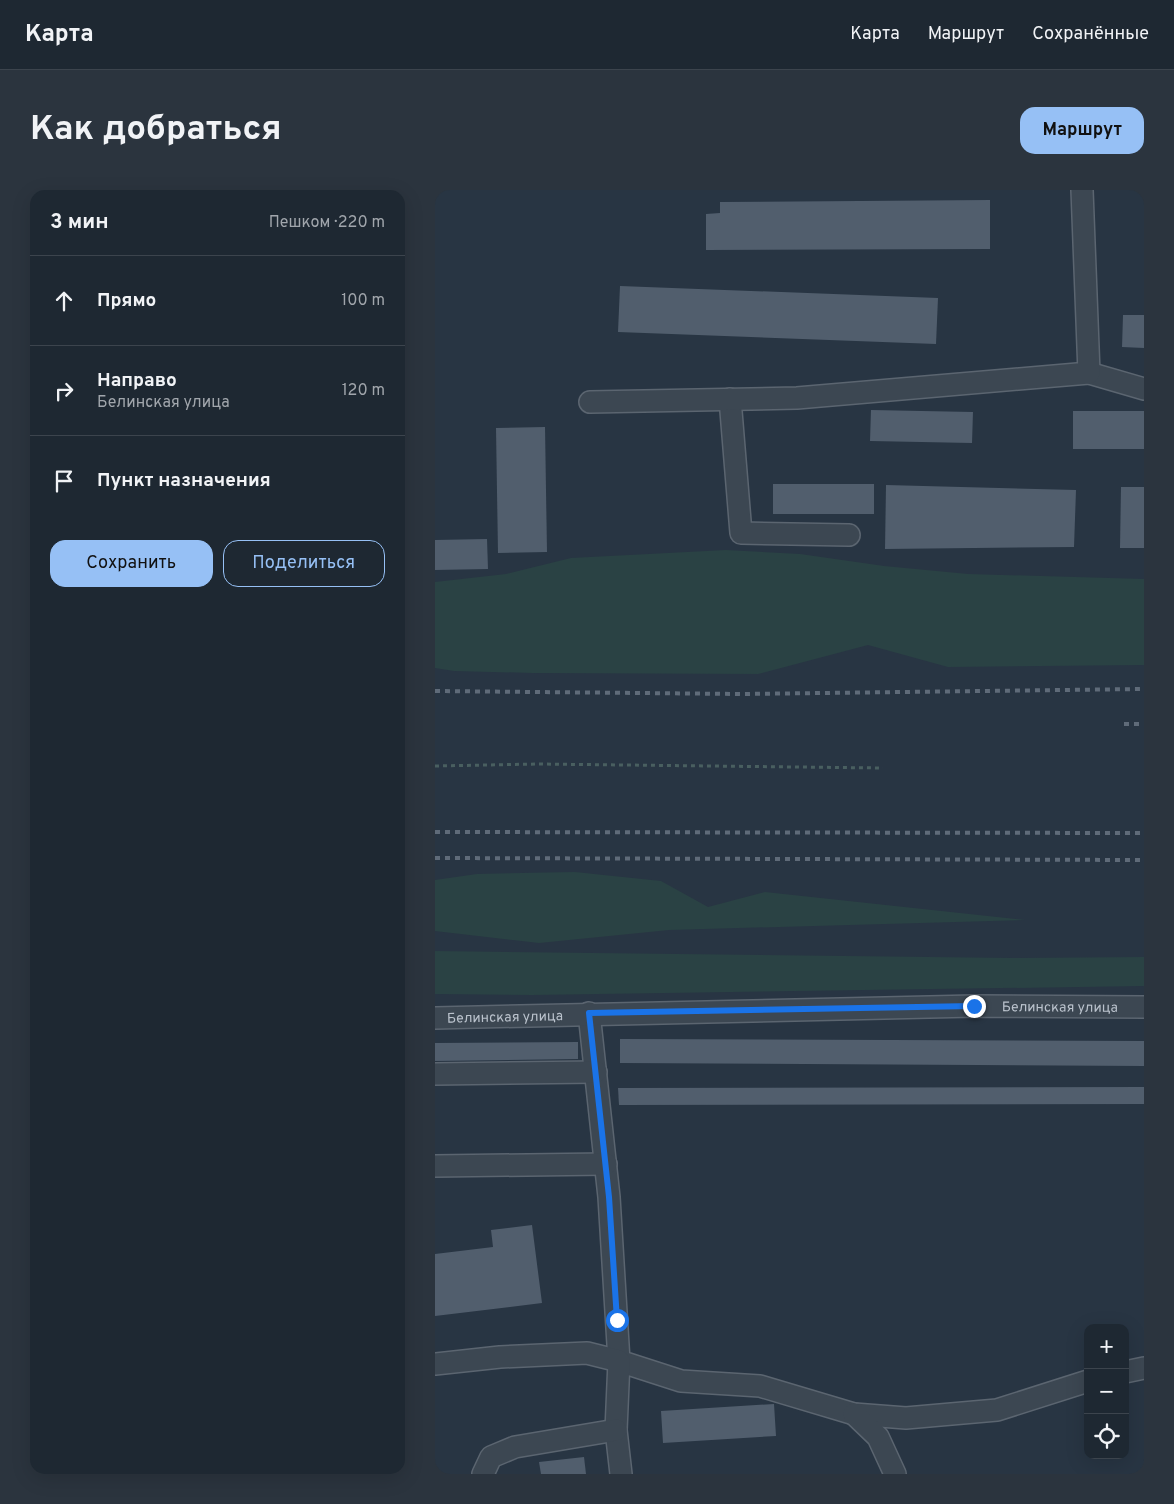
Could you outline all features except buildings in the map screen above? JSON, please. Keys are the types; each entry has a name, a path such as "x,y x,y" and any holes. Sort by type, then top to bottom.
{"street":[{"path":"1082,190 1089,373"},
{"path":"590,402 797,398 1089,373 1144,389"},
{"path":"730,399 741,533 849,535"},
{"name":"Белинская улица","path":"435,1018 589,1013 974,1006 1144,1007"},
{"path":"589,1013 605,1164 617,1320 619,1361 616,1430 621,1474"},
{"path":"435,1074 596,1072"},
{"path":"435,1166 605,1164"},
{"path":"435,1364 500,1357 587,1353 681,1381 760,1386 854,1414 906,1418 997,1410 1084,1382"},
{"path":"1129,1371 1144,1368"},
{"path":"854,1414 878,1437 895,1474"},
{"path":"483,1474 491,1457 515,1447 616,1430"}],"path":[{"path":"435,766 539,764 883,768"}],"green space":[{"path":"726,550 800,554 884,566 968,574 1144,579 1144,665 948,667 868,645 758,674 533,673 454,671 435,668 435,582 506,574 571,558"},
{"path":"575,872 661,881 708,907 765,892 1025,920 669,930 539,943 435,931 435,880 477,874"},
{"path":"435,951 1013,958 1144,957 1144,986 532,995 435,994"}],"railway":[{"path":"435,691 740,694 1144,689"},
{"path":"1124,724 1144,724"},
{"path":"435,832 1144,833"},
{"path":"435,858 1144,860"}],"route":[{"path":"617,1320 609,1197 589,1013 974,1006"}]}
